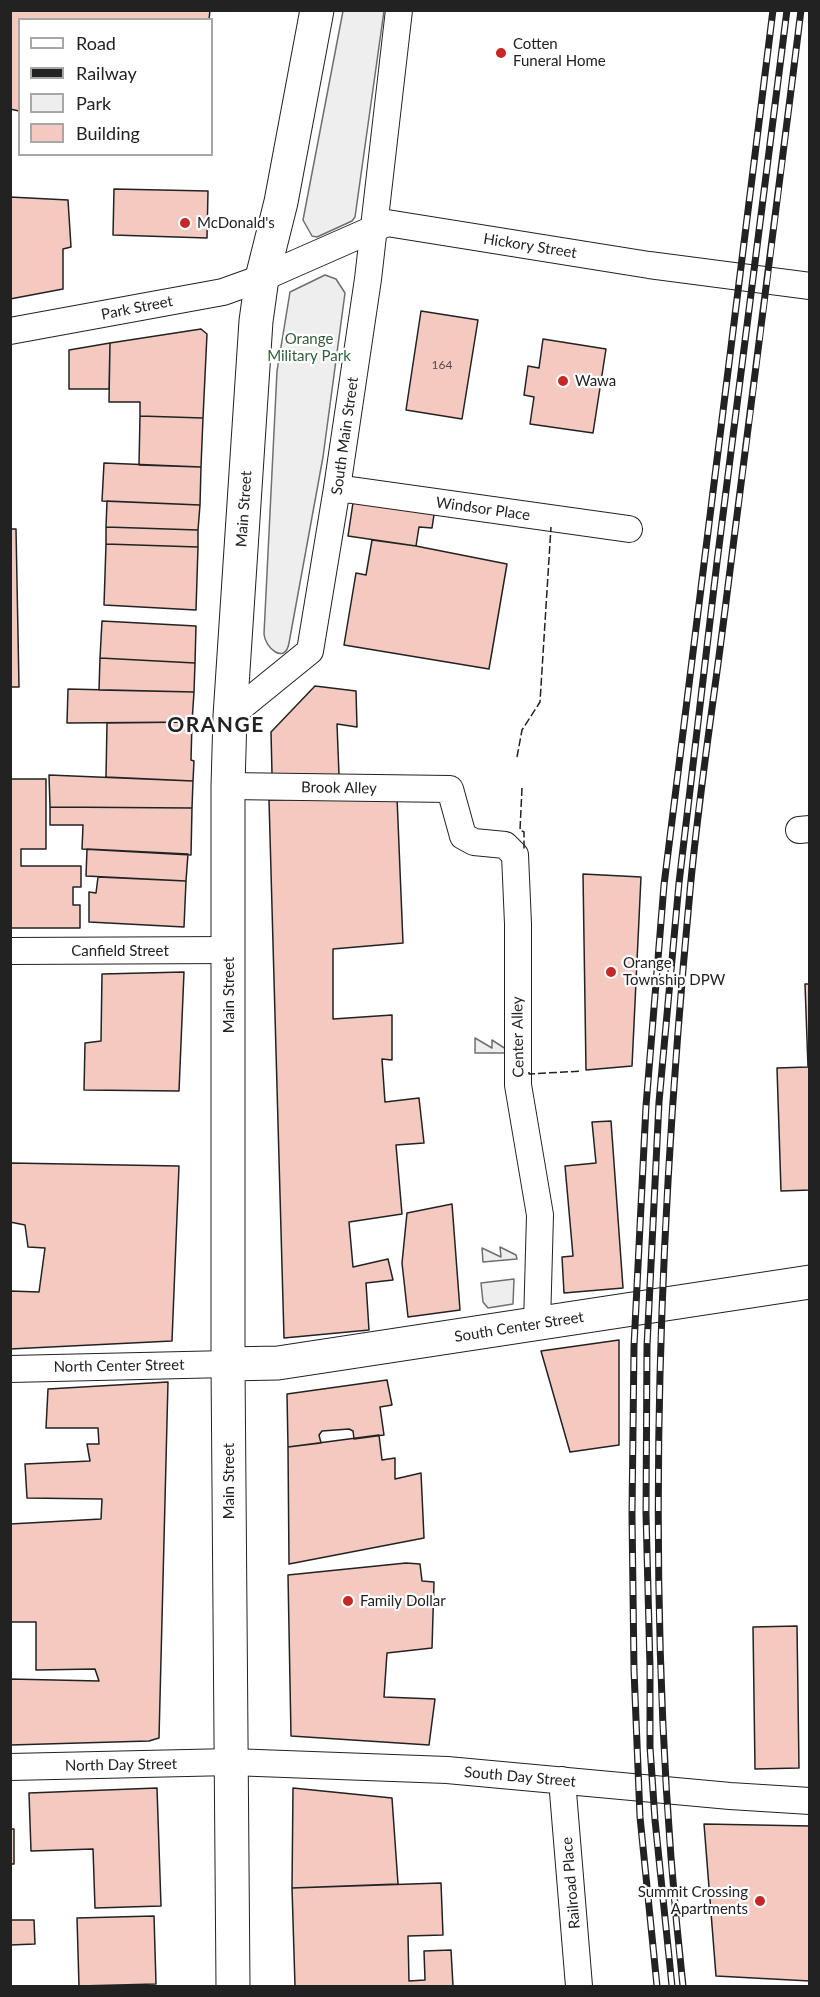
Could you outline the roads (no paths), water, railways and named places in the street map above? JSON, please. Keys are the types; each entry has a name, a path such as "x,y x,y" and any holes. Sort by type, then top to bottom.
{"main road":[{"name":"Main Street","path":"233,1986 228,1364 230,716 256,321 262,278 281,202 318,10"},
{"name":"South Center Street","path":"228,1364 278,1363 810,1282"}],"street":[{"name":"South Main Street","path":"230,716 310,651 368,279 399,10"},
{"name":"Hickory Street","path":"262,278 387,223 649,265 810,286"},
{"name":"Park Street","path":"10,331 223,292 262,278"},
{"name":"Windsor Place","path":"337,488 629,529"},
{"name":"Brook Alley","path":"228,786 450,789"},
{"name":"Center Alley","path":"450,789 463,836 474,843 505,845 515,855 519,1085 540,1215 537,1324"},
{"name":"Canfield Street","path":"10,951 230,950"},
{"name":"North Center Street","path":"10,1369 228,1364"},
{"name":"North Day Street","path":"10,1767 231,1762"},
{"name":"South Day Street","path":"231,1762 447,1770 730,1796 810,1801"},
{"name":"Railroad Place","path":"562,1780 579,1986"}],"railway":[{"path":"657,1986 640,1817 634,1670 632,1514 634,1346 646,1106 664,885 773,10"},
{"path":"672,1986 650,1747 646,1513 647,1346 659,1102 679,883 787,10"},
{"path":"683,1986 670,1850 662,1713 659,1576 662,1302 669,1165 678,1028 698,817 801,10"}],"place":[{"name":"Cotten Funeral Home","path":"501,53"},
{"name":"McDonald's","path":"185,223"},
{"name":"Wawa","path":"563,381"},
{"name":"Orange Township DPW","path":"611,972"},
{"name":"Family Dollar","path":"348,1601"},
{"name":"Summit Crossing Apartments","path":"760,1901"}],"district":[{"name":"ORANGE","path":"216,725"}],"park label":[{"name":"Orange Military Park","path":"309,348"}]}
